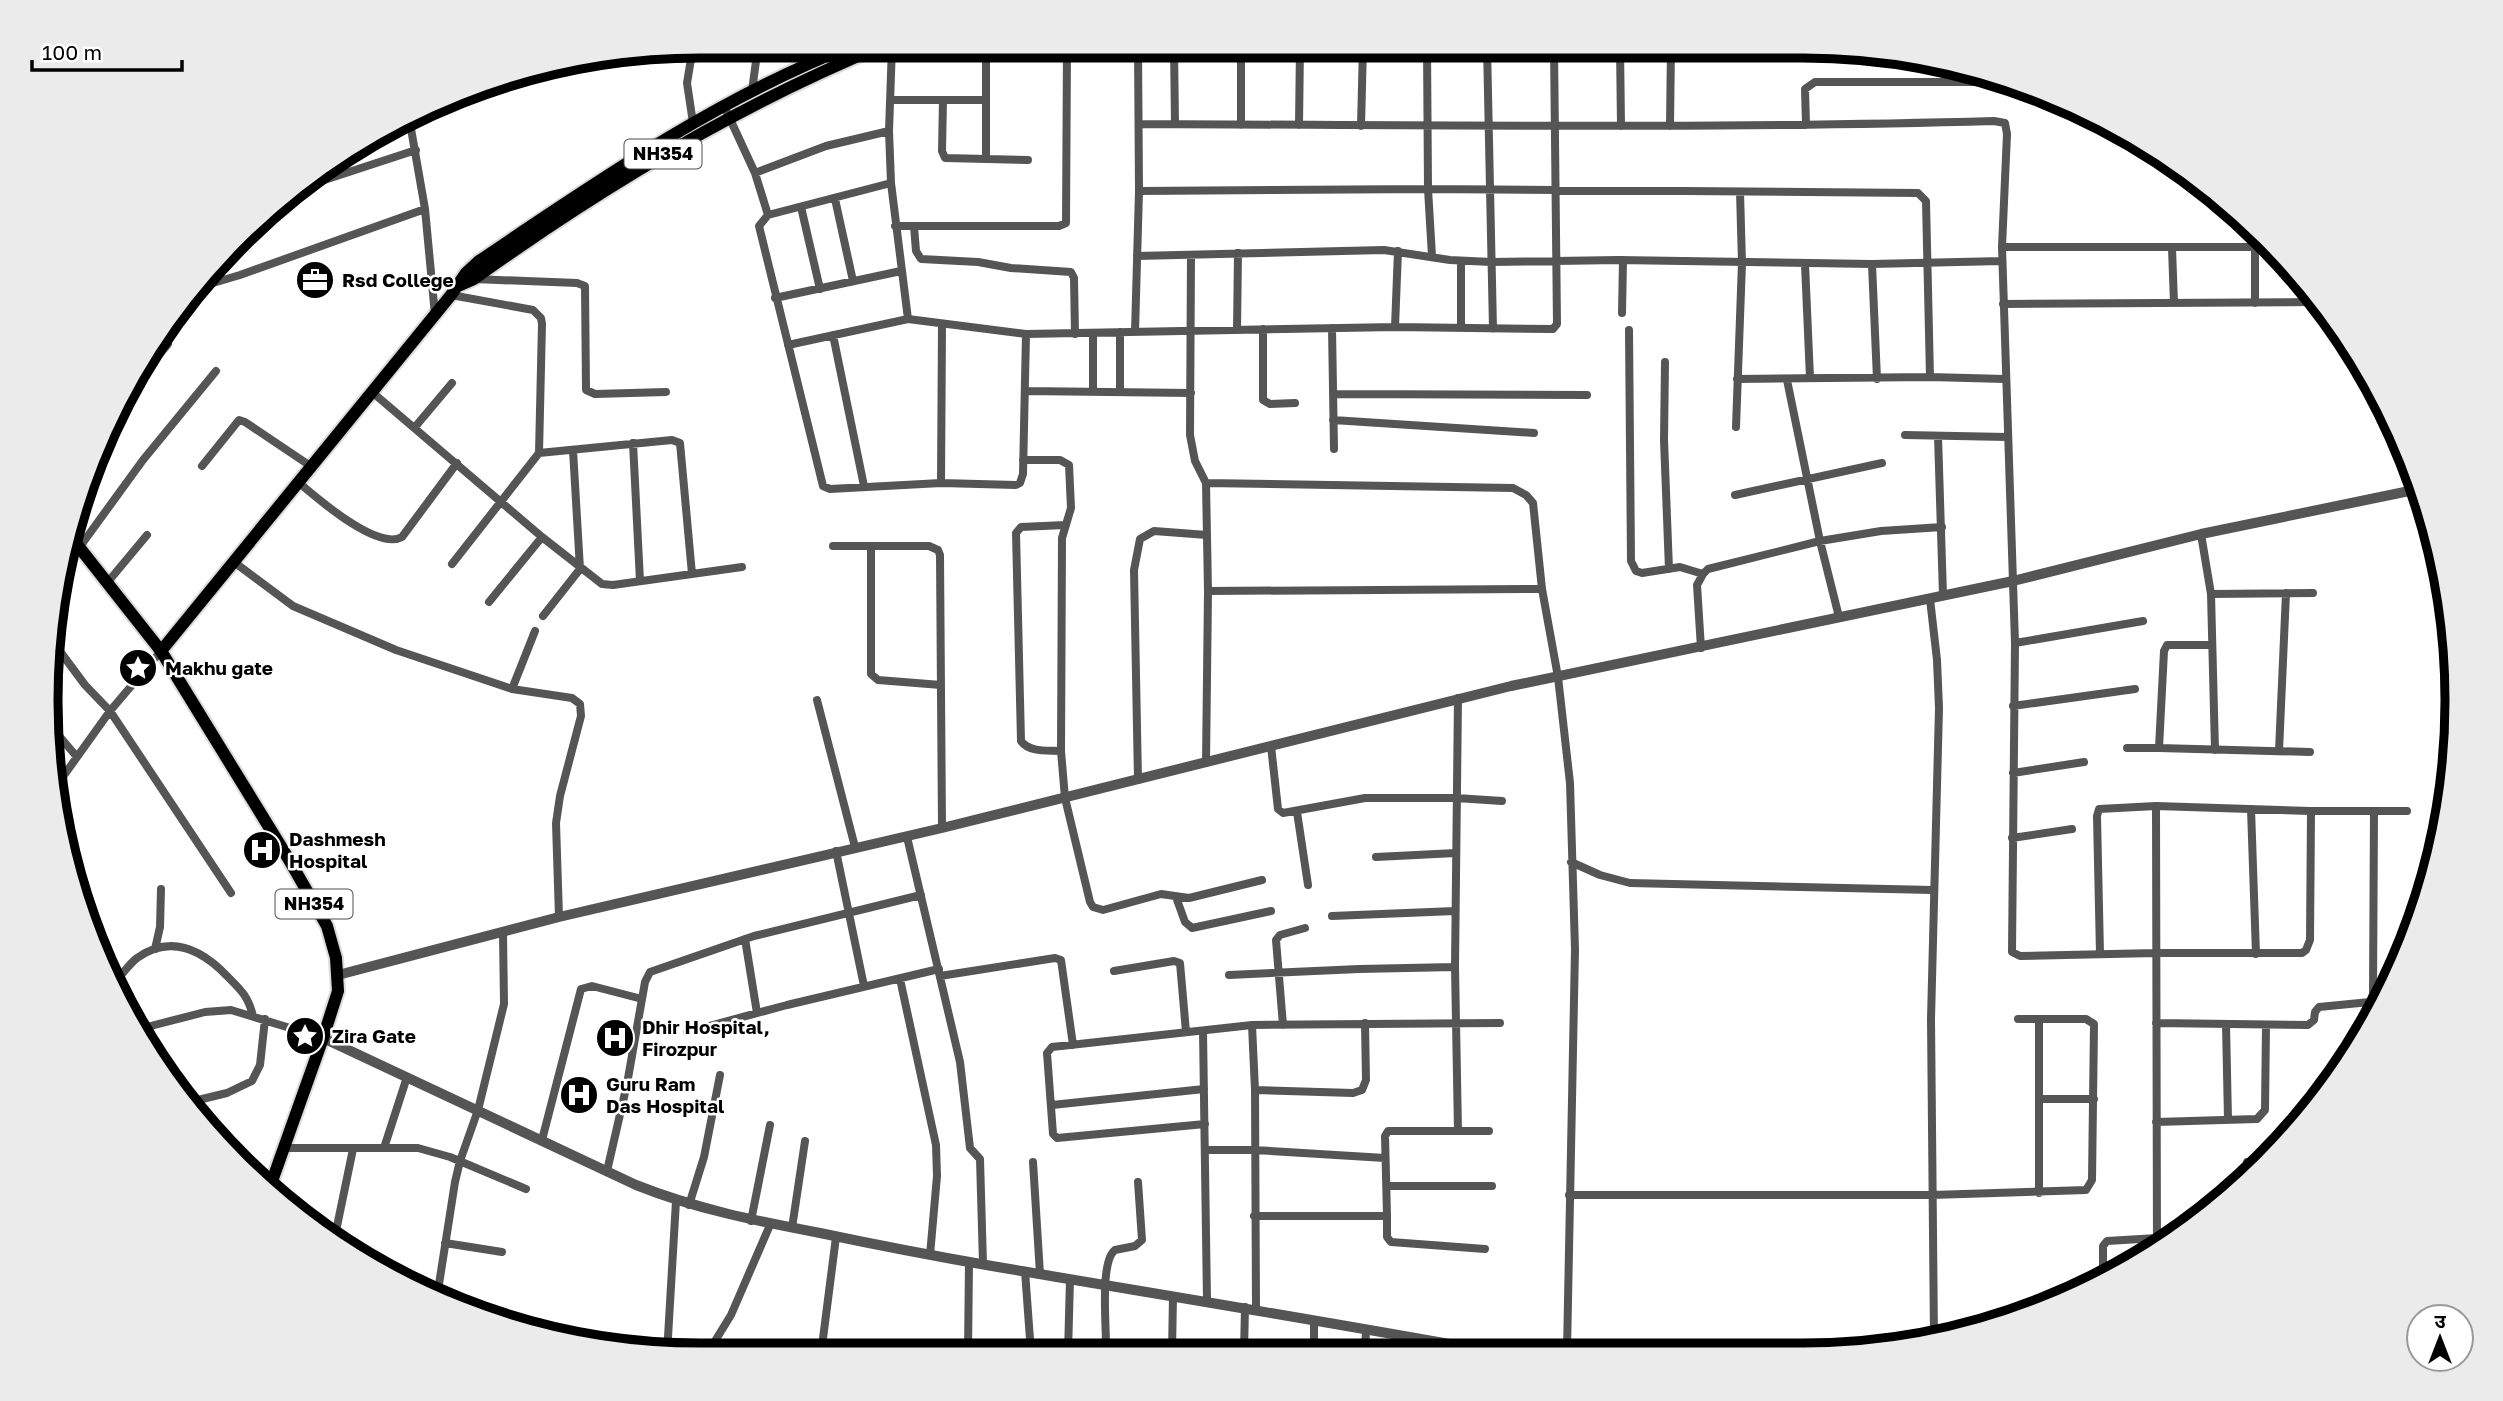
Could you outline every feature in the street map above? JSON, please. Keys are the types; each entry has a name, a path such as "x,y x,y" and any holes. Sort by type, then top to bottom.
{"main road":[{"name":"NH354","path":"454,291 727,111 752,91 816,58"},
{"name":"NH354","path":"272,1180 338,991 336,958 327,926 241,778 161,651 435,315 466,273 479,261 634,157 693,123 854,58"},
{"path":"77,546 161,651"}],"street":[{"path":"691,58 687,83 693,123"},
{"path":"752,91 756,58"},
{"path":"892,58 889,131 891,183 908,320"},
{"path":"986,58 986,159"},
{"path":"895,226 1059,226 1066,223 1068,58"},
{"path":"1135,332 1139,191 1138,58"},
{"path":"1174,58 1175,124"},
{"path":"1241,58 1241,125"},
{"path":"1298,125 1300,58"},
{"path":"1361,126 1363,58"},
{"path":"1427,58 1427,189 1432,257"},
{"path":"1487,58 1493,329"},
{"path":"788,345 908,320 1026,334 1395,327 1549,330 1556,327 1554,58"},
{"path":"1620,58 1620,126"},
{"path":"1670,126 1671,58"},
{"path":"1806,125 1805,89 1815,82 1976,82"},
{"path":"891,100 986,100"},
{"path":"943,100 942,155 948,159 1028,160"},
{"path":"727,111 755,173 768,215"},
{"path":"1139,124 1428,127 1994,121 2005,124 2007,134 2002,247 2013,581 2011,947 2015,956 2302,953 2309,946 2311,811"},
{"path":"411,127 425,209 435,315"},
{"path":"755,173 826,146 889,131"},
{"path":"324,180 416,150"},
{"path":"891,183 768,215 759,226 823,486 830,489 941,483 1016,485 1022,479 1026,334"},
{"path":"1139,191 1427,189 1918,193 1926,201 1930,377"},
{"path":"1736,427 1742,263 1741,192"},
{"path":"835,199 853,281"},
{"path":"801,207 820,289"},
{"path":"216,279 425,209"},
{"path":"914,226 916,251 921,259 1071,272 1074,278 1075,334"},
{"path":"2002,247 2255,247 2255,303"},
{"path":"2172,248 2174,303"},
{"path":"1137,256 1398,251 1461,261 1491,262 1623,260 1872,264 2003,261"},
{"path":"1395,327 1398,251"},
{"path":"1237,330 1238,253"},
{"path":"1191,255 1191,446 1206,484 1206,763"},
{"path":"1622,313 1623,260"},
{"path":"1461,261 1461,328"},
{"path":"1805,264 1810,378"},
{"path":"1872,264 1877,379"},
{"path":"775,298 901,271"},
{"path":"474,279 577,283 585,286 586,390 595,394 666,392"},
{"path":"452,564 539,453 541,318 533,310 454,291"},
{"path":"2003,304 2307,302"},
{"path":"941,483 942,325"},
{"path":"1332,328 1334,449"},
{"path":"1263,330 1264,400 1270,404 1295,403"},
{"path":"1629,330 1631,562 1636,571 1642,573 1686,568 1703,574"},
{"path":"1120,332 1120,392"},
{"path":"1093,333 1093,392"},
{"path":"833,335 864,486"},
{"path":"158,357 168,344"},
{"path":"1665,362 1664,440 1669,569"},
{"path":"79,548 143,460 216,371"},
{"path":"1737,379 2005,379"},
{"path":"1787,380 1820,541 1839,617"},
{"path":"415,427 452,383"},
{"path":"1026,391 1191,393"},
{"path":"372,392 580,569 607,585 742,567"},
{"path":"1333,394 1587,395"},
{"path":"202,466 239,420 312,467"},
{"path":"1334,420 1534,433"},
{"path":"1905,435 2007,438"},
{"path":"1938,436 1943,595"},
{"path":"539,453 677,441 681,445 692,574"},
{"path":"633,443 640,581"},
{"path":"543,616 580,569 573,450"},
{"path":"1023,460 1060,460 1069,465 1071,508 1062,538 1061,751 1065,798 1090,902 1093,907 1103,910 1164,893 1194,898 1262,880"},
{"path":"298,482 342,519 398,540 457,463"},
{"path":"1735,495 1882,463"},
{"path":"1206,484 1513,488 1527,495 1533,503 1542,589 1558,677 1569,761 1575,950 1567,1343"},
{"path":"338,975 559,918 1138,780 1458,698 2013,581 2201,534 2410,491"},
{"path":"1061,751 1033,750 1025,747 1021,741 1016,533 1021,527 1065,525"},
{"path":"1701,648 1697,585 1709,569 1820,541 1881,531 1942,527"},
{"path":"1138,780 1134,570 1140,539 1154,531 1207,535"},
{"path":"2201,534 2211,594 2216,750"},
{"path":"107,583 147,535"},
{"path":"489,602 542,537"},
{"path":"833,547 929,547 938,550 940,555 943,828"},
{"path":"871,547 871,674 878,680 941,685"},
{"path":"234,562 281,599 314,616 396,650 512,689 572,698 580,704 582,710 557,815 559,918"},
{"path":"1208,591 1542,589"},
{"path":"2279,751 2286,593"},
{"path":"2211,594 2313,593"},
{"path":"1930,599 1939,708 1933,890 1934,1330"},
{"path":"2014,643 2143,621"},
{"path":"512,689 535,632"},
{"path":"2159,748 2165,647 2169,644 2212,645"},
{"path":"60,650 85,685 110,711 231,893"},
{"path":"62,777 110,711 161,651"},
{"path":"2014,706 2135,689"},
{"path":"1458,698 1455,911 1458,1131"},
{"path":"817,700 855,848"},
{"path":"59,736 77,757"},
{"path":"1271,746 1278,809 1283,813 1365,799 1456,798 1502,801"},
{"path":"2127,748 2310,752"},
{"path":"2013,773 2084,762"},
{"path":"2156,806 2157,1237"},
{"path":"2099,954 2098,811 2105,807 2407,811"},
{"path":"2251,810 2256,954"},
{"path":"2372,998 2374,811"},
{"path":"1297,812 1308,885"},
{"path":"2012,838 2071,829"},
{"path":"907,837 960,1062 970,1148 979,1159 983,1264"},
{"path":"836,851 864,986"},
{"path":"1376,857 1456,853"},
{"path":"1571,862 1600,876 1630,883 1933,890"},
{"path":"155,949 160,927 161,890"},
{"path":"607,1171 627,1084 646,976 654,969 745,939 920,895"},
{"path":"1176,897 1185,922 1192,928 1271,911"},
{"path":"1332,916 1455,911"},
{"path":"1283,1025 1275,943 1277,937 1305,929"},
{"path":"438,1287 460,1161 478,1110 504,1004 503,933"},
{"path":"745,939 757,1013"},
{"path":"120,976 136,958 155,949 182,946 213,961 249,999 253,1016"},
{"path":"687,1032 900,978 1055,958 1061,960 1073,1045"},
{"path":"1114,971 1174,961 1181,963 1186,1032"},
{"path":"1229,975 1455,967"},
{"path":"900,978 936,1145 937,1176 930,1255"},
{"path":"542,1140 581,989 592,985 642,999"},
{"path":"2156,1023 2308,1025 2314,1020 2319,1007 2367,1004 2371,1000"},
{"path":"147,1027 205,1012 231,1010 265,1019 323,1038 676,1201 751,1221 969,1262 1245,1307 1442,1343"},
{"path":"198,1101 227,1093 252,1081 260,1065 265,1019"},
{"path":"1569,1195 1932,1195 2080,1192 2090,1186 2094,1024 2086,1019 2018,1019"},
{"path":"2039,1019 2039,1193"},
{"path":"1255,1090 1353,1093 1362,1090 1366,1080 1365,1023"},
{"path":"1205,1124 1062,1139 1053,1134 1047,1052 1052,1047 1252,1025 1500,1023"},
{"path":"2227,1024 2228,1120"},
{"path":"1252,1025 1256,1309"},
{"path":"2156,1122 2257,1119 2265,1110 2266,1025"},
{"path":"1203,1031 1207,1301"},
{"path":"689,1205 704,1157 720,1075"},
{"path":"384,1148 407,1077"},
{"path":"1052,1105 1205,1089"},
{"path":"2039,1098 2094,1099"},
{"path":"751,1221 770,1125"},
{"path":"1485,1248 1391,1242 1387,1237 1385,1136 1392,1129 1489,1131"},
{"path":"792,1228 805,1140"},
{"path":"283,1148 418,1148 460,1161 526,1189"},
{"path":"336,1230 353,1149"},
{"path":"1205,1150 1254,1150 1385,1158"},
{"path":"1033,1162 1040,1274"},
{"path":"1106,1343 1109,1254 1135,1246 1142,1240 1138,1182"},
{"path":"1387,1186 1492,1186"},
{"path":"668,1342 676,1201"},
{"path":"1254,1216 1387,1216"},
{"path":"714,1343 731,1315 770,1225"},
{"path":"822,1343 836,1237"},
{"path":"2103,1268 2103,1246 2107,1241 2155,1238"},
{"path":"444,1242 502,1252"},
{"path":"968,1343 969,1262"},
{"path":"1025,1271 1030,1343"},
{"path":"1068,1343 1070,1279"},
{"path":"1172,1343 1173,1296"},
{"path":"1244,1343 1245,1307"},
{"path":"1314,1321 1314,1343"},
{"path":"1365,1343 1366,1330"},
{"path":"1401,1336 1401,1343"}],"place":[{"name":"Rsd College","path":"315,280"},
{"name":"Makhu gate","path":"138,668"},
{"name":"Dashmesh Hospital","path":"262,850"},
{"name":"Zira Gate","path":"305,1036"},
{"name":"Dhir Hospital, Firozpur","path":"615,1038"},
{"name":"Guru Ram Das Hospital","path":"579,1095"}]}
